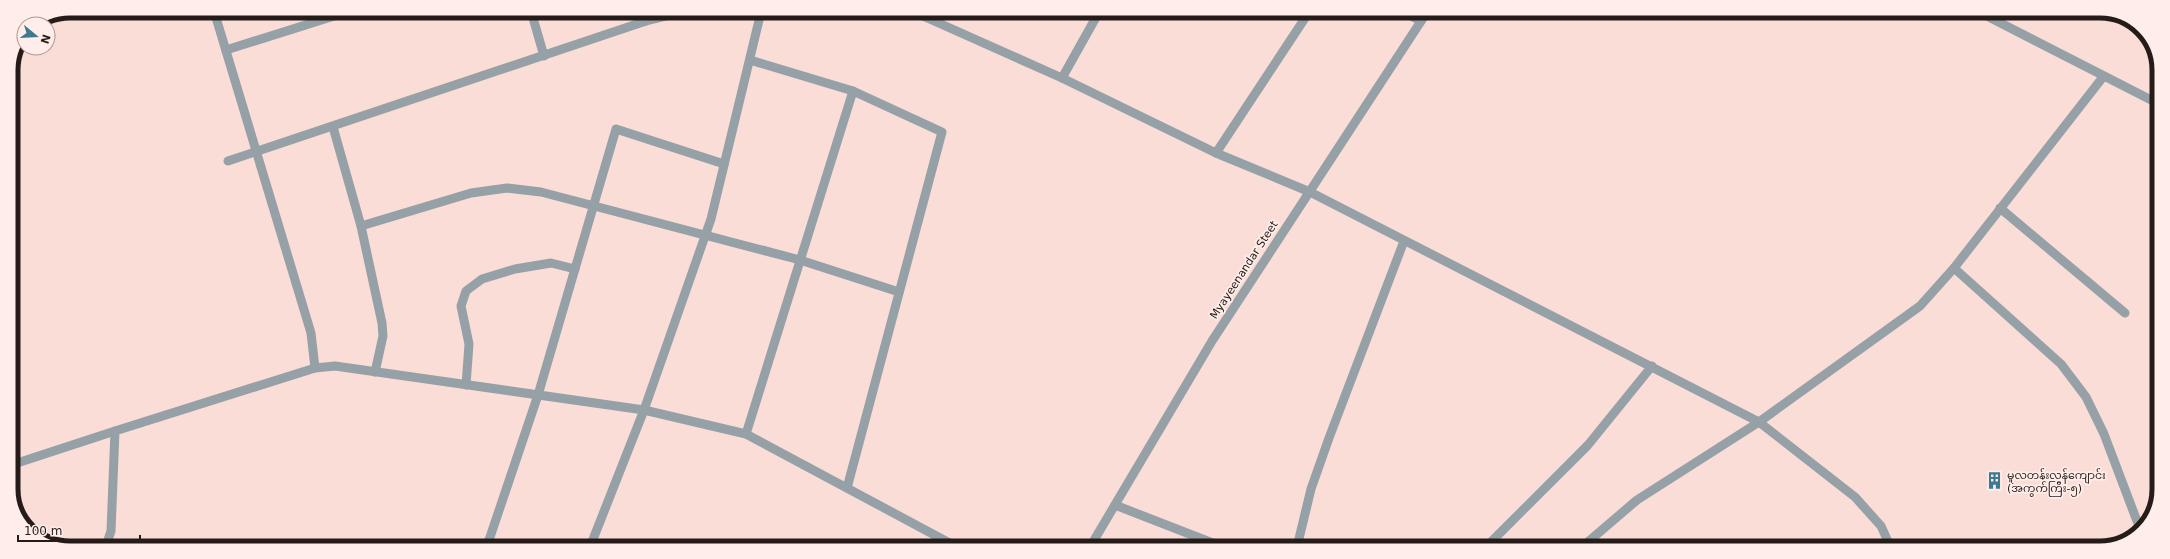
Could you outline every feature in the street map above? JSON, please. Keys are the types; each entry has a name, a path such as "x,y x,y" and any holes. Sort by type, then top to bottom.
{"street":[{"path":"216,18 258,151 311,333 315,368"},
{"path":"226,50 328,18"},
{"path":"533,18 544,56"},
{"path":"228,161 658,18"},
{"path":"592,541 644,410 705,237 760,18"},
{"path":"929,18 1062,78 1216,153 1310,192 1404,242 1652,366 1758,422 1855,497 1881,526 1888,541"},
{"path":"1062,78 1096,18"},
{"path":"1216,153 1305,18"},
{"path":"1415,18 1421,21"},
{"name":"Myayeenandar Steet","path":"1093,541 1212,342 1423,18"},
{"path":"1991,18 2103,77 2152,101"},
{"path":"750,60 853,91 942,132 847,488"},
{"path":"1590,541 1637,500 1758,422 1920,306 1954,268 2103,77"},
{"path":"746,434 853,91"},
{"path":"333,127 361,226 382,323 383,336 375,372"},
{"path":"489,541 538,395 616,129 724,164"},
{"path":"361,226 471,193 507,188 541,192 705,237 800,260 899,292"},
{"path":"2000,208 2124,313"},
{"path":"1298,541 1311,489 1329,438 1404,242"},
{"path":"466,384 469,344 461,306 466,291 482,279 515,269 551,263 575,269"},
{"path":"1954,268 2061,364 2086,398 2104,434 2138,524"},
{"path":"18,463 315,368 335,366 644,410 746,434 946,541"},
{"path":"1492,541 1588,445 1652,366"},
{"path":"107,541 110,531 115,431"},
{"path":"1115,504 1208,541"}],"place":[{"name":"မူလတန်းလွန်ကျောင်း (အကွက်ကြီး-၅)","path":"1994,481"}]}
